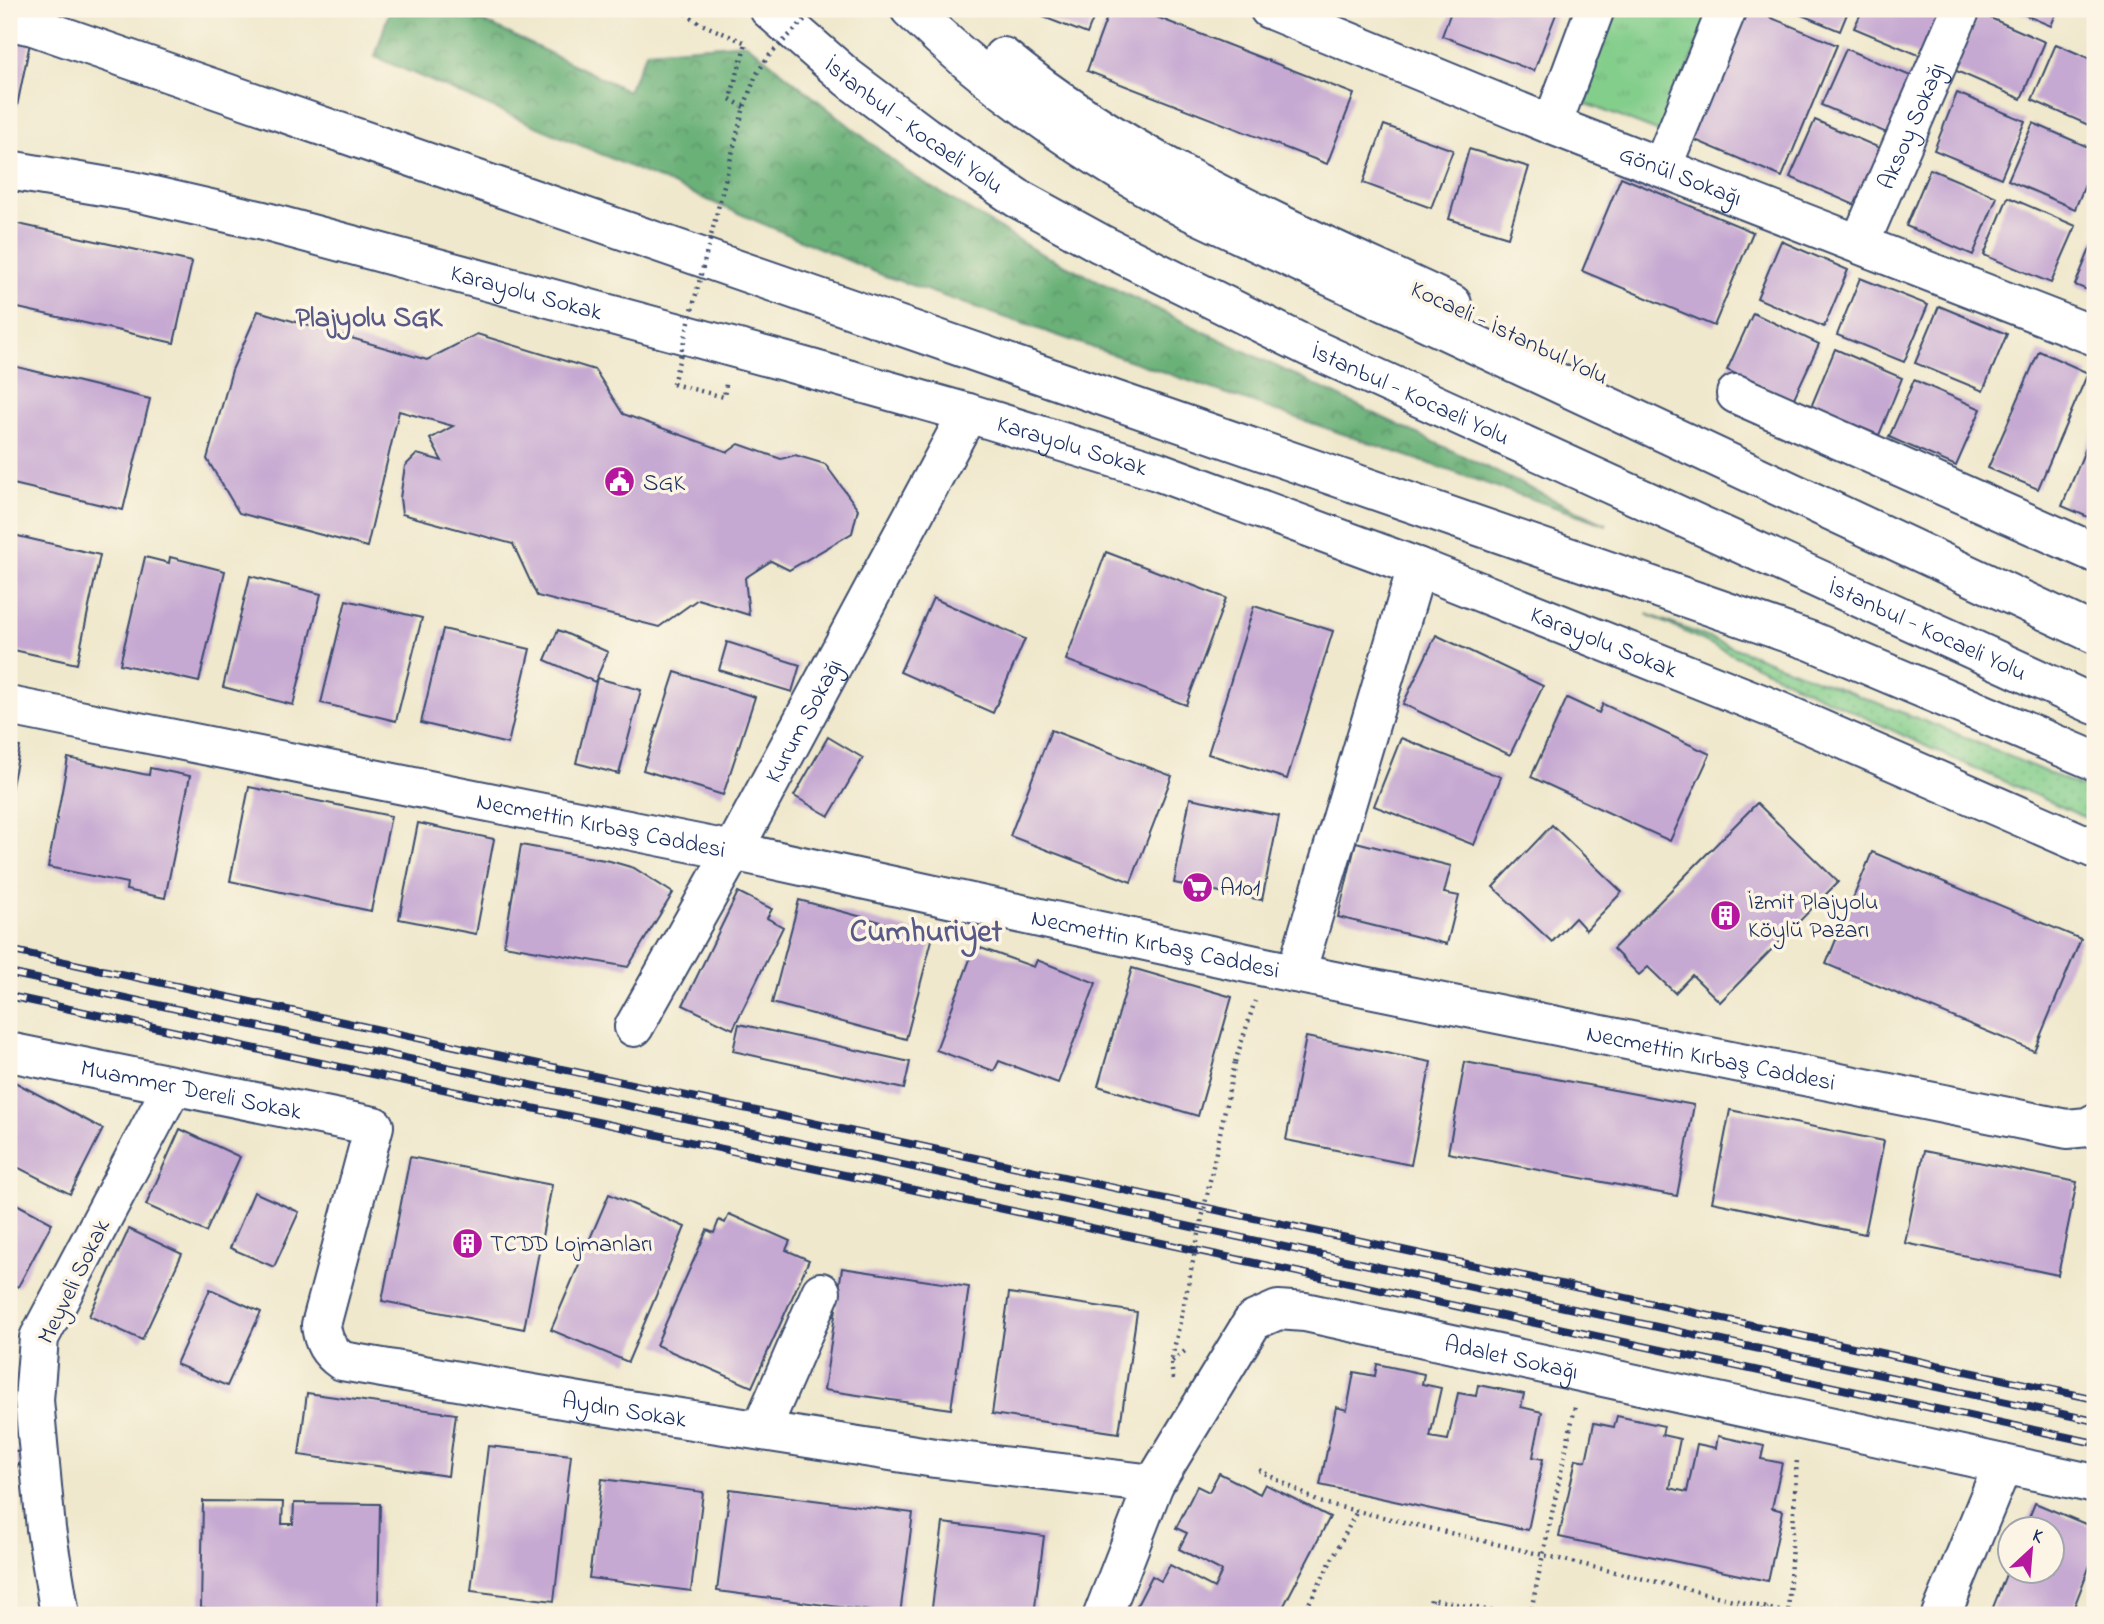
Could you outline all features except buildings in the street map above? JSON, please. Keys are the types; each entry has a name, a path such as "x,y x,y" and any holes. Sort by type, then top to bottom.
{"main road":[{"name":"İstanbul - Kocaeli Yolu","path":"769,9 848,78 925,136 1017,198 1101,244 1309,347 2095,705"},
{"path":"910,9 938,36 1036,116 1124,176 1186,209 2095,634"},
{"name":"Kocaeli - İstanbul Yolu","path":"949,9 958,20 1021,72 1084,117 1152,157 1263,215 1704,424 2095,618"},
{"name":"Gönül Sokağı","path":"1269,9 1552,125 2095,336"},
{"path":"1552,125 1595,9"},
{"path":"1662,167 1727,9"},
{"name":"Aksoy Sokağı","path":"1860,243 1961,9"},
{"path":"9,21 33,26 1811,641 2095,761"},
{"name":"Karayolu Sokak","path":"9,170 132,191 263,221 787,362 968,413 1157,471 1417,567 1769,707 2095,849"},
{"path":"1736,394 2095,553"},
{"name":"Kurum Sokağı","path":"634,1027 733,851 968,413"},
{"path":"1296,973 1417,567"},
{"name":"Necmettin Kırbaş Caddesi","path":"9,706 733,851 1296,973 2067,1129 2095,1124"},
{"name":"Muammer Dereli Sokak","path":"9,1052 374,1126"},
{"name":"Meyveli Sokak","path":"60,1615 46,1529 34,1400 39,1338 172,1087"},
{"name":"Aydın Sokak","path":"374,1126 321,1325 323,1339 331,1353 342,1361 935,1458 1154,1484"},
{"path":"761,1430 821,1292"},
{"name":"Adalet Sokağı","path":"1103,1615 1154,1484 1253,1321 1278,1310 1318,1314 2095,1484"},
{"path":"1941,1615 2003,1464"}],"path":[{"path":"680,9 699,23 746,43 730,99 744,107"},
{"path":"714,380 727,383 724,397 673,384 744,107 756,75 767,58 815,9"},
{"path":"1185,1351 1171,1362 1235,1062 1254,1004"},
{"path":"1530,1615 1575,1406"},
{"path":"1259,1470 1319,1502 1788,1613 1797,1459"},
{"path":"1303,1615 1357,1511"},
{"path":"1427,1615 1431,1599 1512,1615"},
{"path":"1283,1608 1295,1615"},
{"path":"1755,1615 1768,1608"}],"green space":[{"path":"390,9 458,9 628,91 647,51 746,43 907,172 1036,251 1607,525 882,275 375,57"},
{"path":"1615,9 1712,9 1662,133 1581,102"},
{"path":"1647,614 1950,731 2095,793 2095,822 1932,749"}],"railway":[{"path":"9,950 2095,1399"},
{"path":"9,973 2095,1421"},
{"path":"9,996 2095,1443"}],"place":[{"name":"SGK","path":"620,482"},
{"name":"A101","path":"1197,887"},
{"name":"İzmit Plajyolu Köylü Pazarı","path":"1725,915"},
{"name":"TCDD Lojmanları","path":"467,1243"}],"district":[{"name":"Plajyolu SGK","path":"369,316"},
{"name":"Cumhuriyet","path":"926,930"}]}
